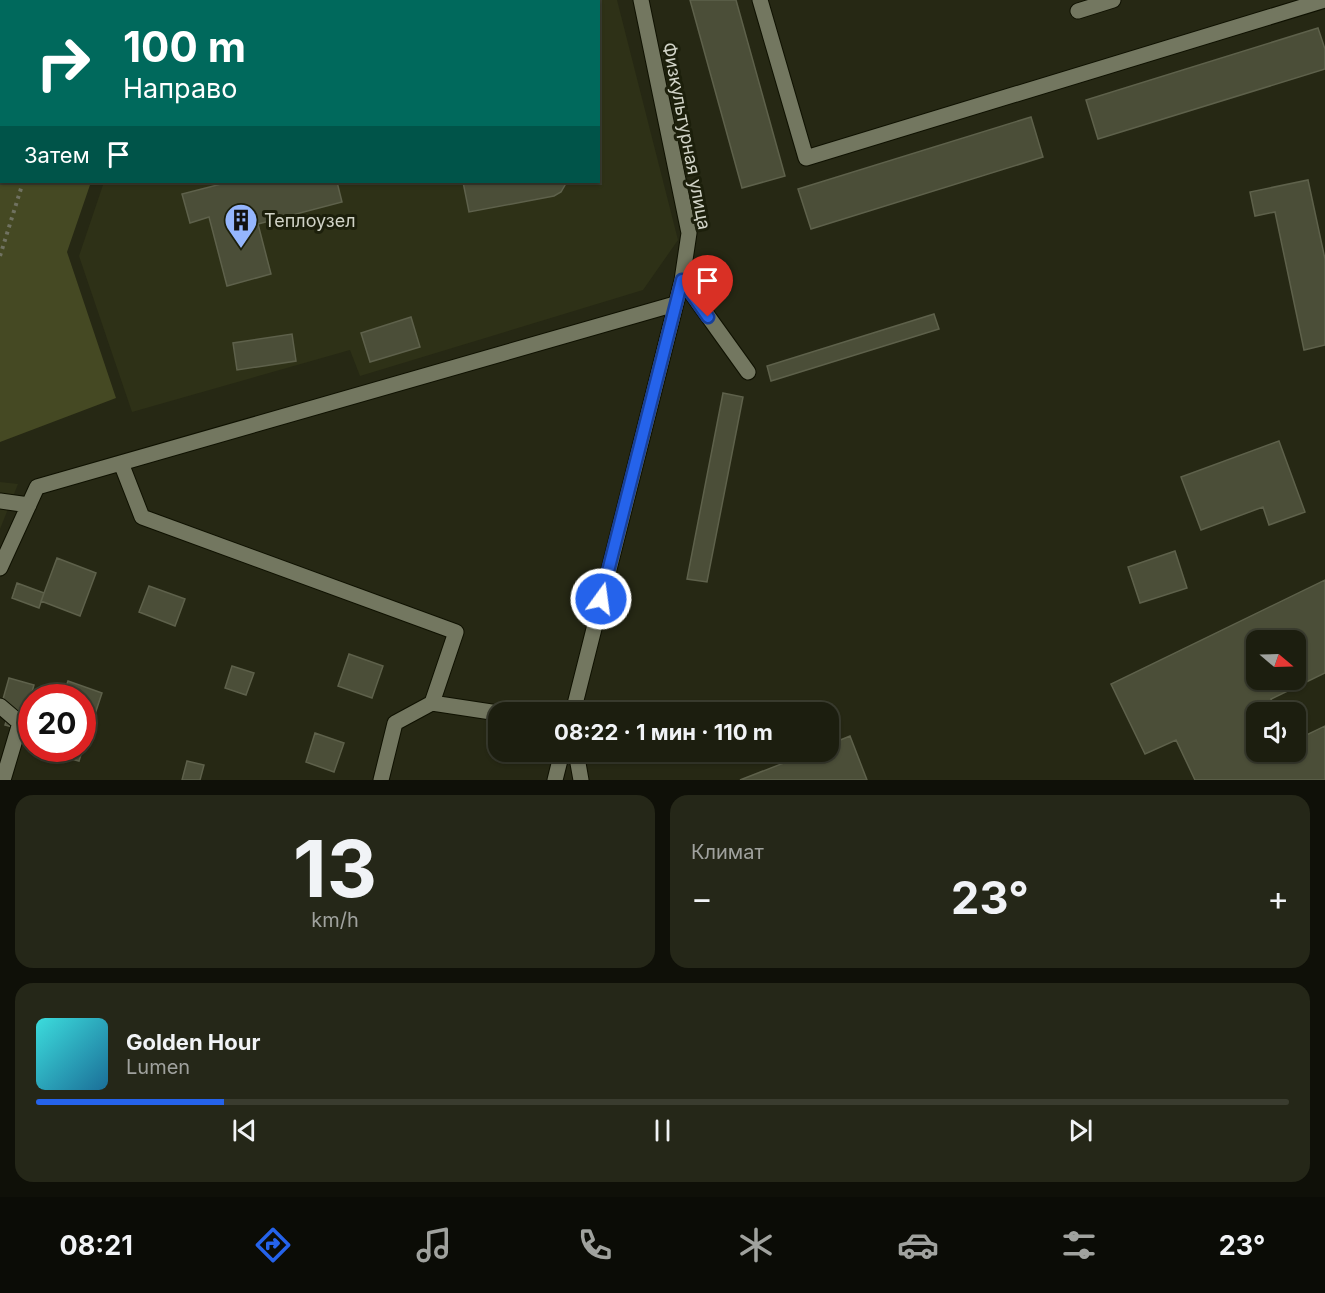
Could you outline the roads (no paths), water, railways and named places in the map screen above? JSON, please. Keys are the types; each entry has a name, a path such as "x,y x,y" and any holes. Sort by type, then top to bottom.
{"street":[{"name":"Физкультурная улица","path":"576,702 682,280 689,233 641,0"},
{"path":"760,0 806,158 1325,0"},
{"path":"1078,11 1113,0"},
{"path":"682,280 748,372"},
{"path":"0,568 37,487 675,304"},
{"path":"121,463 142,517 456,632 432,703"},
{"path":"0,501 29,504"},
{"path":"381,780 395,723 432,703 488,711"},
{"path":"0,706 20,723 3,780"},
{"path":"555,780 560,762"},
{"path":"578,762 581,780"}],"place":[{"name":"Теплоузел","path":"241,249"}]}
